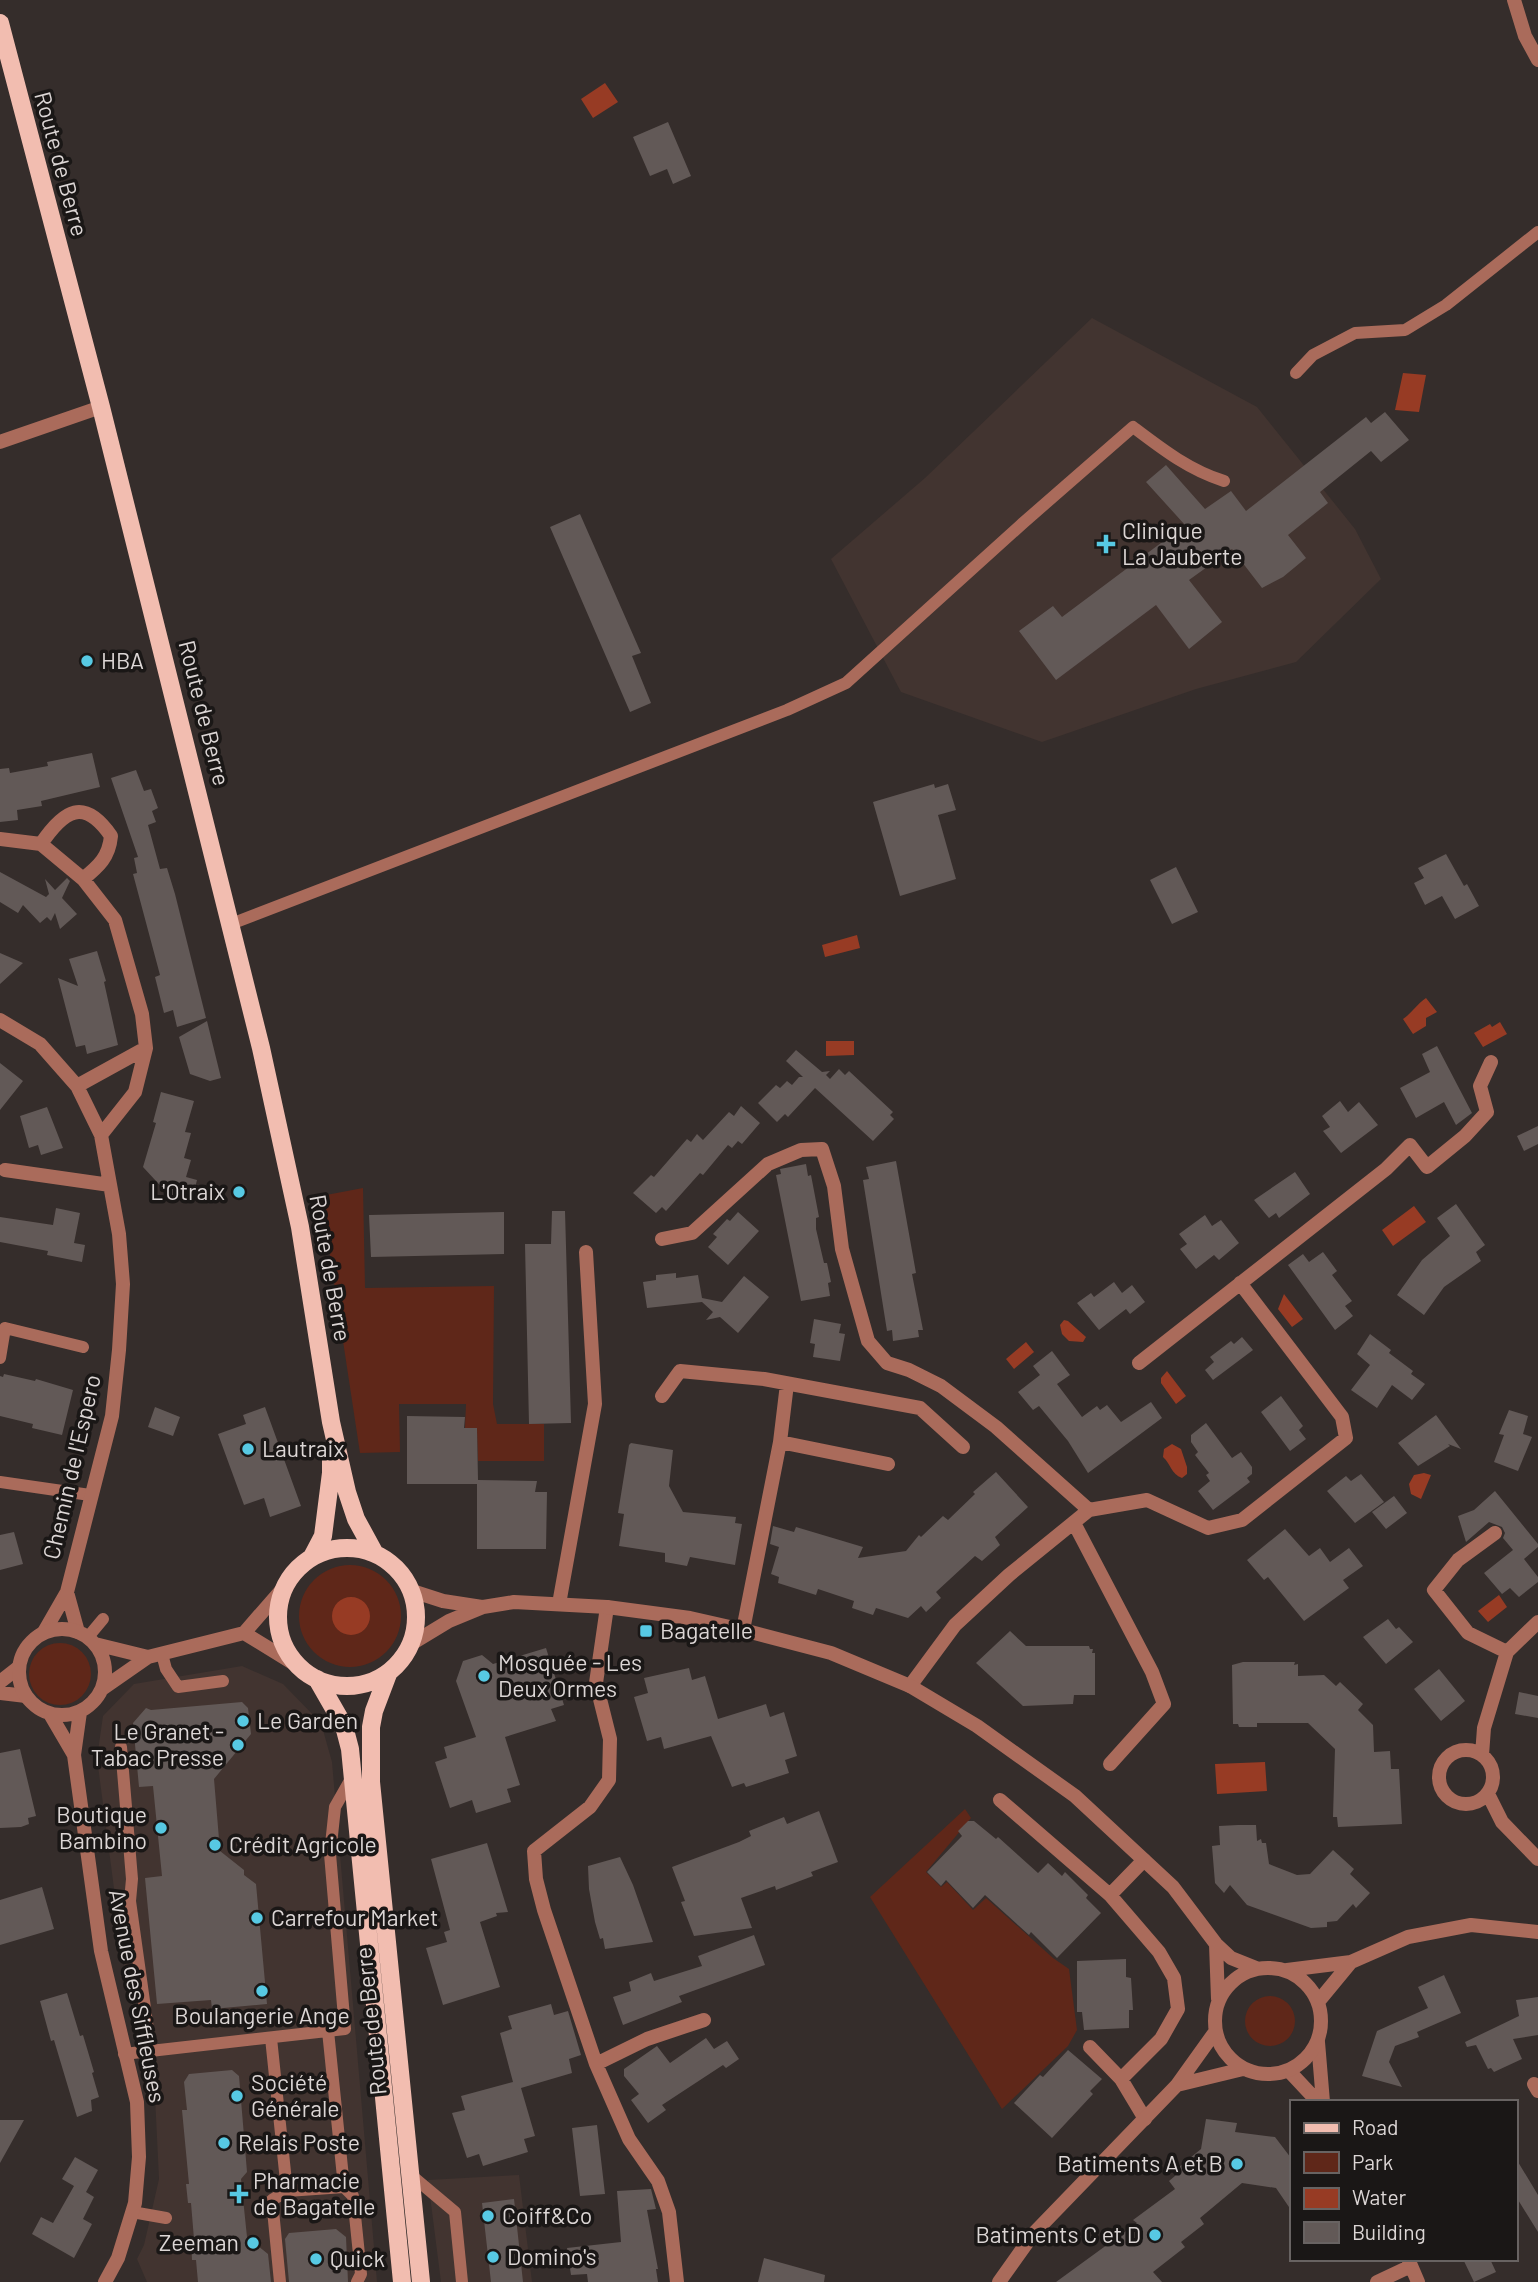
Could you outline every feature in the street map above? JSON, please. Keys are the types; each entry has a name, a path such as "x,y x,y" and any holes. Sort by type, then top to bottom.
{"main road":[{"name":"Route de Berre","path":"0,23 101,407 231,924 288,1167 331,1422 354,1516 374,1552"},
{"name":"Route de Berre","path":"312,1557 323,1536 331,1473 331,1422"},
{"path":"354,1547 374,1552 397,1568 412,1591 417,1618 411,1644 402,1661 387,1674 365,1684 341,1686 317,1679 300,1668 287,1650 279,1630 279,1607 285,1586 296,1570 312,1557 332,1549 354,1547"},
{"name":"Route de Berre","path":"387,1674 371,1727 371,1782 421,2282"},
{"name":"Route de Berre","path":"317,1679 344,1726 350,1749 402,2282"}],"street":[{"path":"1514,0 1525,36 1538,60"},
{"path":"0,442 101,407"},
{"path":"41,844 53,826 68,814 83,811 99,819 111,836 110,852 99,866 83,879"},
{"path":"0,839 41,844 83,879 115,920 142,1014 146,1048 135,1092 101,1135"},
{"name":"Chemin de l'Espero","path":"0,1020 40,1044 77,1086 101,1135 119,1234 123,1284 111,1416 67,1592 44,1632"},
{"path":"77,1086 146,1048"},
{"path":"1139,1363 1386,1169 1410,1145 1427,1167 1465,1136 1487,1112 1480,1086 1491,1062"},
{"path":"662,1239 692,1233 768,1164 801,1150 822,1149 834,1186 842,1249 868,1341 887,1363 941,1386 996,1427 1051,1473 1089,1510"},
{"path":"5,1170 110,1185"},
{"path":"559,1604 595,1404 586,1252"},
{"path":"910,1686 955,1625 1009,1575 1089,1510 1147,1500 1208,1528 1242,1520 1346,1438 1342,1417 1240,1283"},
{"path":"662,1396 680,1371 764,1379 920,1408 963,1447"},
{"path":"743,1630 780,1442 787,1384"},
{"path":"780,1442 888,1464"},
{"path":"1074,1523 1152,1672 1164,1704 1110,1764"},
{"path":"1495,1533 1458,1560 1434,1590 1468,1633 1507,1652"},
{"path":"155,1655 61,1628 44,1632 27,1647 19,1667 20,1683 32,1704 50,1714 65,1716 80,1712 89,1706 102,1689 155,1655 244,1633 285,1586"},
{"path":"412,1591 443,1601 483,1607"},
{"name":"Chemin de l'Espero","path":"67,1592 87,1637"},
{"path":"411,1644 449,1621 483,1607 514,1602 607,1607 690,1618 831,1653 910,1686 977,1726 1075,1796 1173,1887 1216,1944 1231,1958 1256,1968 1287,1970 1351,1962 1408,1937 1471,1925 1538,1932"},
{"path":"607,1607 596,1683 610,1739 609,1780 590,1807 534,1851 536,1879 596,2064 629,2139 658,2181 669,2212 677,2282"},
{"path":"1482,1755 1484,1728 1507,1652 1538,1622"},
{"path":"244,1633 300,1668"},
{"path":"87,1637 105,1666 102,1689"},
{"path":"0,1682 19,1667"},
{"path":"0,1693 26,1696"},
{"name":"Avenue des Siffleuses","path":"80,1712 74,1755 101,1951 136,2102 139,2157 132,2212 118,2258 105,2282"},
{"name":"Avenue des Siffleuses","path":"50,1714 74,1755"},
{"path":"1484,1728 1441,1765 1439,1782 1447,1798 1502,1822"},
{"path":"1454,1753 1468,1750 1482,1755 1488,1761 1493,1777 1488,1794 1473,1804 1463,1805"},
{"path":"1488,1794 1502,1822 1538,1859"},
{"path":"1000,1800 1110,1895 1159,1952 1174,1978 1178,2009 1161,2039 1121,2079"},
{"path":"1110,1895 1144,1860"},
{"path":"1216,1944 1218,2000 1214,2016 1215,2032 1225,2054 1243,2069 1266,2075 1289,2071 1306,2059 1318,2042"},
{"path":"1318,2002 1351,1962"},
{"path":"1218,2000 1227,1985 1240,1974 1256,1968"},
{"path":"1287,1970 1306,1983 1318,2002 1322,2022 1318,2042 1320,2100"},
{"path":"596,2064 647,2039 704,2020"},
{"path":"999,2282 1034,2233 1177,2085 1215,2032"},
{"path":"1090,2047 1121,2079 1145,2119"},
{"path":"1177,2085 1243,2069"},
{"path":"1289,2071 1318,2100"},
{"path":"1377,2282 1410,2263 1418,2282"}],"lane":[{"path":"1296,373 1312,355 1355,333 1405,330 1446,305 1538,232"},
{"path":"231,924 787,710 846,683 1133,427 1172,457 1208,476 1224,481"},
{"path":"0,1358 5,1328 83,1347"},
{"path":"0,1482 90,1495"},
{"path":"87,1637 103,1619"},
{"path":"155,1655 178,1687 223,1681"},
{"path":"121,1747 132,1879 130,1901 151,2051"},
{"path":"124,2053 345,2029 330,1854 335,1807 352,1776"},
{"path":"328,2031 345,2187 354,2196 362,2274 357,2282"},
{"path":"271,2038 287,2191"},
{"path":"411,2175 455,2212 462,2282"},
{"path":"280,2282 272,2200 287,2191 345,2187"},
{"path":"132,2212 166,2218"}],"shaded area":[{"name":"Clinique La Jauberte","path":"1092,318 1257,407 1355,529 1381,579 1296,662 1196,689 1042,742 901,692 831,559 925,478"},
{"path":"242,1666 283,1684 321,1723 332,1762 377,2282 147,2282 137,2259 144,2245 159,2179 155,2096 127,1988 97,1758 103,1716 134,1684"},
{"path":"519,2175 532,2282 441,2282 428,2180"}],"green space":[{"path":"363,1188 365,1288 494,1286 493,1404 497,1424 544,1424 544,1461 478,1461 477,1429 465,1428 466,1404 399,1404 400,1452 360,1453 321,1196"},
{"path":"350,1565 369,1569 386,1580 397,1597 401,1616 397,1635 386,1652 369,1663 350,1667 331,1663 314,1652 303,1635 299,1616 303,1597 314,1580 331,1569"},
{"path":"60,1643 82,1652 91,1674 82,1696 60,1705 38,1696 29,1674 38,1652"},
{"path":"965,1809 971,1818 926,1872 941,1887 947,1882 973,1910 986,1898 1069,1969 1077,2030 1068,2046 1002,2109 870,1897"},
{"path":"1270,1996 1288,2003 1295,2021 1288,2039 1270,2046 1252,2039 1245,2021 1252,2003"}],"water":[{"path":"605,83 618,102 593,118 581,99"},
{"path":"1403,373 1426,375 1419,412 1395,410"},
{"path":"857,935 860,948 825,957 822,945"},
{"path":"1426,998 1437,1012 1426,1018 1426,1026 1413,1034 1403,1019"},
{"path":"1500,1022 1507,1034 1483,1047 1474,1033"},
{"path":"826,1041 854,1041 854,1055 826,1056"},
{"path":"1414,1206 1426,1222 1393,1246 1382,1230"},
{"path":"1284,1294 1303,1319 1292,1327 1278,1309"},
{"path":"1064,1320 1086,1337 1083,1342 1069,1341 1062,1334 1060,1325"},
{"path":"1026,1342 1034,1352 1014,1369 1006,1359"},
{"path":"1167,1371 1186,1396 1176,1404 1161,1383 1161,1378"},
{"path":"1172,1444 1181,1449 1187,1467 1187,1474 1182,1478 1163,1457 1164,1449"},
{"path":"1414,1475 1431,1475 1421,1499 1411,1494 1409,1484"},
{"path":"1499,1595 1507,1607 1488,1622 1478,1611"},
{"path":"351,1597 364,1603 370,1616 364,1629 351,1635 338,1629 332,1616 338,1603"},
{"path":"1265,1762 1267,1791 1217,1794 1215,1764"}],"building":[{"path":"668,122 691,176 673,184 667,169 650,176 633,137"},
{"path":"1385,412 1409,440 1381,462 1371,451 1320,492 1328,503 1288,535 1306,558 1283,577 1262,588 1232,549 1189,580 1222,622 1189,649 1156,605 1056,680 1019,631 1053,606 1062,617 1185,525 1146,482 1166,465 1205,509 1231,491 1246,511 1366,417 1371,423"},
{"path":"580,514 641,653 632,656 651,703 630,712 550,527"},
{"path":"92,753 100,787 41,801 42,806 17,810 18,820 0,822 0,769 9,768 10,773 48,766 47,762"},
{"path":"136,770 144,791 151,789 158,808 152,811 156,822 148,825 160,869 167,868 175,894 206,1018 177,1027 173,1010 164,1013 155,977 160,975 133,874 137,873 134,858 138,857 111,778"},
{"path":"934,784 935,788 948,784 956,810 938,815 956,879 900,896 873,802"},
{"path":"1446,854 1479,906 1455,919 1442,896 1425,905 1414,883 1424,878 1418,868"},
{"path":"1176,867 1198,912 1172,924 1150,880"},
{"path":"0,872 46,897 49,894 45,879 55,890 67,878 70,881 62,898 77,914 60,929 55,913 51,921 47,917 40,923 23,905 18,913 0,902"},
{"path":"97,951 106,981 104,982 118,1045 87,1054 85,1045 76,1047 58,978 78,986 69,959"},
{"path":"0,953 23,963 0,984"},
{"path":"207,1021 221,1078 210,1081 190,1074 179,1037"},
{"path":"1437,1046 1472,1113 1456,1125 1444,1102 1416,1118 1400,1088 1430,1072 1422,1054"},
{"path":"796,1050 822,1072 830,1071 826,1075 830,1079 839,1069 845,1075 849,1071 893,1112 890,1115 894,1119 873,1141 815,1088 788,1117 785,1114 777,1122 758,1103 776,1085 780,1088 787,1081 792,1085 799,1077 803,1077 786,1061"},
{"path":"0,1063 23,1081 0,1110"},
{"path":"161,1092 194,1101 185,1132 191,1133 184,1158 191,1160 186,1177 197,1180 192,1200 169,1195 143,1167 156,1123 153,1122"},
{"path":"1340,1101 1348,1112 1359,1102 1378,1125 1341,1153 1323,1131 1330,1127 1322,1116"},
{"path":"741,1106 760,1123 742,1144 738,1141 732,1148 728,1145 703,1175 700,1173 666,1211 662,1207 656,1213 633,1193 651,1175 654,1177 687,1139 691,1142 697,1134 703,1140 729,1112 734,1116"},
{"path":"47,1107 63,1148 41,1155 38,1145 29,1148 20,1116"},
{"path":"1538,1126 1538,1144 1524,1151 1517,1136"},
{"path":"896,1161 923,1330 918,1330 919,1337 893,1341 892,1330 887,1331 863,1180 869,1179 866,1167"},
{"path":"806,1164 808,1176 811,1175 819,1217 816,1218 816,1229 831,1282 828,1283 830,1296 801,1301 776,1175 781,1174 780,1169"},
{"path":"1295,1172 1310,1194 1279,1218 1276,1213 1269,1218 1254,1200"},
{"path":"1456,1204 1485,1245 1476,1252 1481,1261 1444,1287 1424,1315 1397,1295 1422,1260 1450,1236 1437,1218"},
{"path":"56,1208 80,1213 74,1243 85,1245 82,1262 47,1255 48,1251 0,1242 0,1217 53,1225"},
{"path":"552,1211 565,1211 571,1423 529,1424 525,1244 551,1244"},
{"path":"504,1212 504,1254 371,1257 369,1215"},
{"path":"738,1212 759,1231 728,1265 708,1247 717,1237 713,1234"},
{"path":"1205,1215 1212,1226 1221,1220 1239,1243 1219,1260 1214,1255 1196,1269 1180,1249 1187,1244 1179,1234"},
{"path":"1323,1252 1337,1271 1332,1275 1352,1301 1345,1306 1353,1316 1335,1330 1288,1265 1303,1254 1309,1262"},
{"path":"676,1273 676,1278 698,1275 702,1298 722,1302 744,1276 769,1297 738,1333 720,1317 706,1320 713,1312 702,1302 647,1308 643,1282 656,1280 656,1275"},
{"path":"1114,1282 1122,1293 1132,1285 1145,1302 1130,1314 1126,1309 1099,1330 1077,1303 1091,1293 1094,1297"},
{"path":"814,1319 841,1324 839,1333 845,1334 840,1361 813,1357 815,1344 810,1343"},
{"path":"1370,1334 1391,1350 1389,1353 1425,1384 1412,1400 1392,1385 1377,1408 1351,1390 1370,1365 1357,1354"},
{"path":"1242,1337 1253,1350 1213,1380 1205,1370 1214,1362 1210,1357 1231,1341 1234,1344"},
{"path":"1052,1351 1070,1375 1057,1384 1082,1417 1097,1406 1100,1410 1107,1405 1121,1422 1151,1402 1162,1418 1088,1473 1068,1441 1039,1406 1033,1410 1018,1392 1040,1375 1033,1366"},
{"path":"4,1374 35,1381 36,1379 73,1390 62,1435 0,1416 0,1376 3,1377"},
{"path":"1281,1396 1303,1426 1299,1430 1306,1439 1290,1451 1261,1412"},
{"path":"155,1407 180,1417 173,1436 148,1427"},
{"path":"265,1407 301,1506 270,1517 264,1498 244,1505 218,1434 246,1424 243,1415"},
{"path":"1509,1410 1528,1416 1523,1434 1532,1437 1518,1471 1494,1462 1504,1435 1499,1434"},
{"path":"1436,1415 1461,1449 1448,1444 1450,1446 1418,1466 1398,1443"},
{"path":"407,1416 465,1417 464,1428 477,1428 478,1480 537,1481 535,1492 547,1492 546,1549 477,1549 477,1484 407,1484"},
{"path":"1206,1423 1232,1458 1241,1452 1252,1467 1252,1474 1247,1478 1250,1482 1213,1510 1198,1491 1210,1481 1206,1475 1209,1473 1195,1455 1198,1452 1191,1442 1191,1435"},
{"path":"631,1443 673,1450 669,1486 683,1512 736,1517 735,1523 742,1524 735,1565 690,1557 687,1566 665,1562 665,1553 619,1546 624,1514 618,1513"},
{"path":"996,1472 1028,1507 995,1537 1000,1545 982,1561 975,1556 936,1592 941,1598 926,1612 921,1606 908,1618 876,1608 873,1615 852,1608 854,1601 818,1589 816,1595 778,1583 779,1577 771,1574 779,1547 770,1544 773,1526 794,1532 796,1527 863,1547 858,1558 906,1551 919,1535 921,1537 943,1516 948,1520 975,1494 973,1492"},
{"path":"1361,1474 1384,1502 1355,1523 1327,1491 1346,1476 1351,1481"},
{"path":"1495,1491 1538,1544 1524,1559 1538,1577 1538,1582 1519,1597 1510,1588 1502,1594 1484,1573 1513,1550 1503,1538 1505,1533 1502,1527 1489,1522 1466,1542 1458,1516 1474,1510"},
{"path":"1394,1496 1407,1513 1386,1529 1372,1512"},
{"path":"1285,1529 1309,1556 1320,1548 1330,1562 1349,1548 1363,1566 1343,1580 1349,1588 1304,1621 1268,1577 1264,1580 1247,1560"},
{"path":"14,1532 23,1564 0,1570 0,1535"},
{"path":"1388,1619 1413,1642 1386,1664 1363,1637"},
{"path":"1010,1631 1026,1646 1089,1646 1093,1649 1095,1695 1074,1695 1073,1704 1023,1706 976,1663"},
{"path":"546,1648 564,1705 551,1709 556,1721 505,1737 520,1785 507,1789 511,1802 476,1813 472,1800 450,1808 435,1762 447,1758 444,1747 476,1737 456,1681 463,1661 482,1655 493,1664"},
{"path":"1243,1662 1295,1662 1294,1665 1298,1664 1298,1676 1324,1675 1336,1686 1340,1682 1363,1704 1358,1710 1373,1725 1374,1752 1390,1751 1391,1769 1399,1769 1402,1824 1338,1827 1337,1817 1333,1817 1335,1749 1308,1723 1257,1723 1257,1727 1239,1727 1238,1724 1233,1724 1232,1665"},
{"path":"689,1668 692,1680 705,1676 718,1719 766,1704 770,1717 784,1712 797,1756 785,1760 789,1773 746,1787 744,1783 732,1787 711,1736 664,1749 661,1737 647,1741 634,1697 648,1693 644,1678"},
{"path":"1439,1669 1465,1701 1441,1721 1414,1689"},
{"path":"1519,1692 1538,1696 1538,1718 1515,1714"},
{"path":"242,1702 248,1708 251,1734 214,1779 220,1851 244,1870 244,1875 256,1884 267,2004 212,2009 211,2000 157,2004 145,1878 162,1876 153,1786 139,1787 133,1723 146,1708 151,1710"},
{"path":"20,1749 36,1816 28,1818 29,1824 21,1827 0,1828 0,1753"},
{"path":"819,1811 838,1862 811,1872 813,1876 776,1890 775,1886 741,1898 752,1928 694,1936 672,1867 739,1842 751,1836 749,1831 784,1817 787,1824"},
{"path":"968,1821 974,1821 996,1839 998,1837 1038,1873 1048,1863 1062,1876 1065,1872 1088,1895 1086,1898 1101,1913 1057,1958 1031,1932 1029,1935 985,1895 973,1908 946,1880 941,1886 927,1872 962,1836 958,1831"},
{"path":"1256,1825 1257,1841 1261,1839 1262,1843 1266,1843 1269,1864 1297,1875 1310,1874 1333,1850 1354,1869 1350,1874 1370,1893 1356,1908 1353,1904 1337,1921 1327,1922 1327,1927 1311,1928 1247,1905 1230,1885 1224,1893 1215,1883 1212,1846 1220,1845 1219,1826"},
{"path":"487,1843 508,1912 496,1913 497,1916 480,1922 500,1987 443,2005 426,1948 447,1942 444,1932 450,1930 431,1859"},
{"path":"620,1857 653,1942 605,1949 595,1922 588,1866"},
{"path":"42,1887 54,1929 0,1945 0,1900"},
{"path":"754,1935 765,1965 679,1996 682,2002 623,2025 613,1997 631,1991 629,1982 651,1973 654,1981 702,1966 698,1956"},
{"path":"1126,1959 1126,1977 1131,1978 1133,2010 1129,2010 1129,2028 1084,2030 1082,2012 1077,2012 1077,1961"},
{"path":"1444,1975 1461,2013 1417,2032 1419,2037 1395,2046 1389,2062 1402,2087 1362,2076 1377,2031 1428,2008 1418,1987"},
{"path":"67,1993 80,2036 83,2035 99,2097 91,2100 92,2111 77,2117 40,2001"},
{"path":"1538,1997 1538,2035 1513,2039 1522,2059 1494,2072 1491,2068 1488,2069 1476,2045 1467,2047 1465,2042 1519,2016 1516,2000"},
{"path":"551,2004 554,2015 568,2011 581,2055 569,2059 572,2073 521,2088 535,2136 524,2139 528,2152 483,2166 479,2154 467,2158 452,2113 465,2110 461,2096 513,2082 500,2033 512,2029 508,2016"},
{"path":"706,2038 714,2049 727,2041 739,2059 726,2068 723,2065 662,2105 666,2110 648,2123 631,2100 639,2094 624,2076 624,2069 657,2046 670,2063"},
{"path":"1068,2050 1102,2079 1090,2091 1093,2094 1052,2138 1014,2103"},
{"path":"232,2070 239,2076 247,2172 241,2179 247,2237 268,2254 271,2282 198,2282 196,2260 192,2260 191,2240 194,2239 191,2203 188,2203 186,2184 189,2184 182,2110 187,2110 184,2082 189,2074"},
{"path":"1206,2119 1237,2123 1235,2132 1275,2137 1290,2157 1290,2209 1276,2188 1242,2183 1200,2218 1204,2224 1181,2242 1185,2247 1153,2272 1162,2282 1056,2282 1137,2223 1133,2220 1175,2189 1169,2181 1182,2170 1179,2167 1201,2149"},
{"path":"0,2120 24,2120 0,2163"},
{"path":"597,2125 605,2194 580,2196 572,2128"},
{"path":"75,2157 98,2170 86,2192 94,2197 83,2219 92,2224 74,2258 32,2234 41,2217 53,2223 74,2186 62,2179"},
{"path":"1517,2160 1538,2195 1538,2232 1517,2198"},
{"path":"651,2189 656,2209 647,2210 658,2282 588,2282 587,2274 571,2275 567,2248 621,2242 617,2191"},
{"path":"514,2199 523,2282 491,2282 482,2203"},
{"name":"Quick","path":"336,2229 346,2237 348,2282 289,2282 285,2239 289,2233"},
{"path":"764,2258 825,2275 824,2282 758,2282"},
{"path":"1464,2261 1491,2261 1496,2272 1474,2282"}],"place":[{"name":"Clinique La Jauberte","path":"1106,544"},
{"name":"HBA","path":"87,661"},
{"name":"L'Otraix","path":"239,1192"},
{"name":"Lautraix","path":"248,1449"},
{"name":"Bagatelle","path":"646,1631"},
{"name":"Mosquée - Les Deux Ormes","path":"484,1676"},
{"name":"Le Garden","path":"243,1721"},
{"name":"Le Granet - Tabac Presse","path":"238,1745"},
{"name":"Boutique Bambino","path":"161,1828"},
{"name":"Crédit Agricole","path":"215,1845"},
{"name":"Carrefour Market","path":"257,1918"},
{"name":"Boulangerie Ange","path":"262,1991"},
{"name":"Société Générale","path":"237,2096"},
{"name":"Relais Poste","path":"224,2143"},
{"name":"Batiments A et B","path":"1237,2164"},
{"name":"Pharmacie de Bagatelle","path":"239,2194"},
{"name":"Coiff&Co","path":"488,2216"},
{"name":"Batiments C et D","path":"1155,2235"},
{"name":"Zeeman","path":"253,2243"},
{"name":"Domino's","path":"493,2257"},
{"name":"Quick","path":"316,2259"}]}
